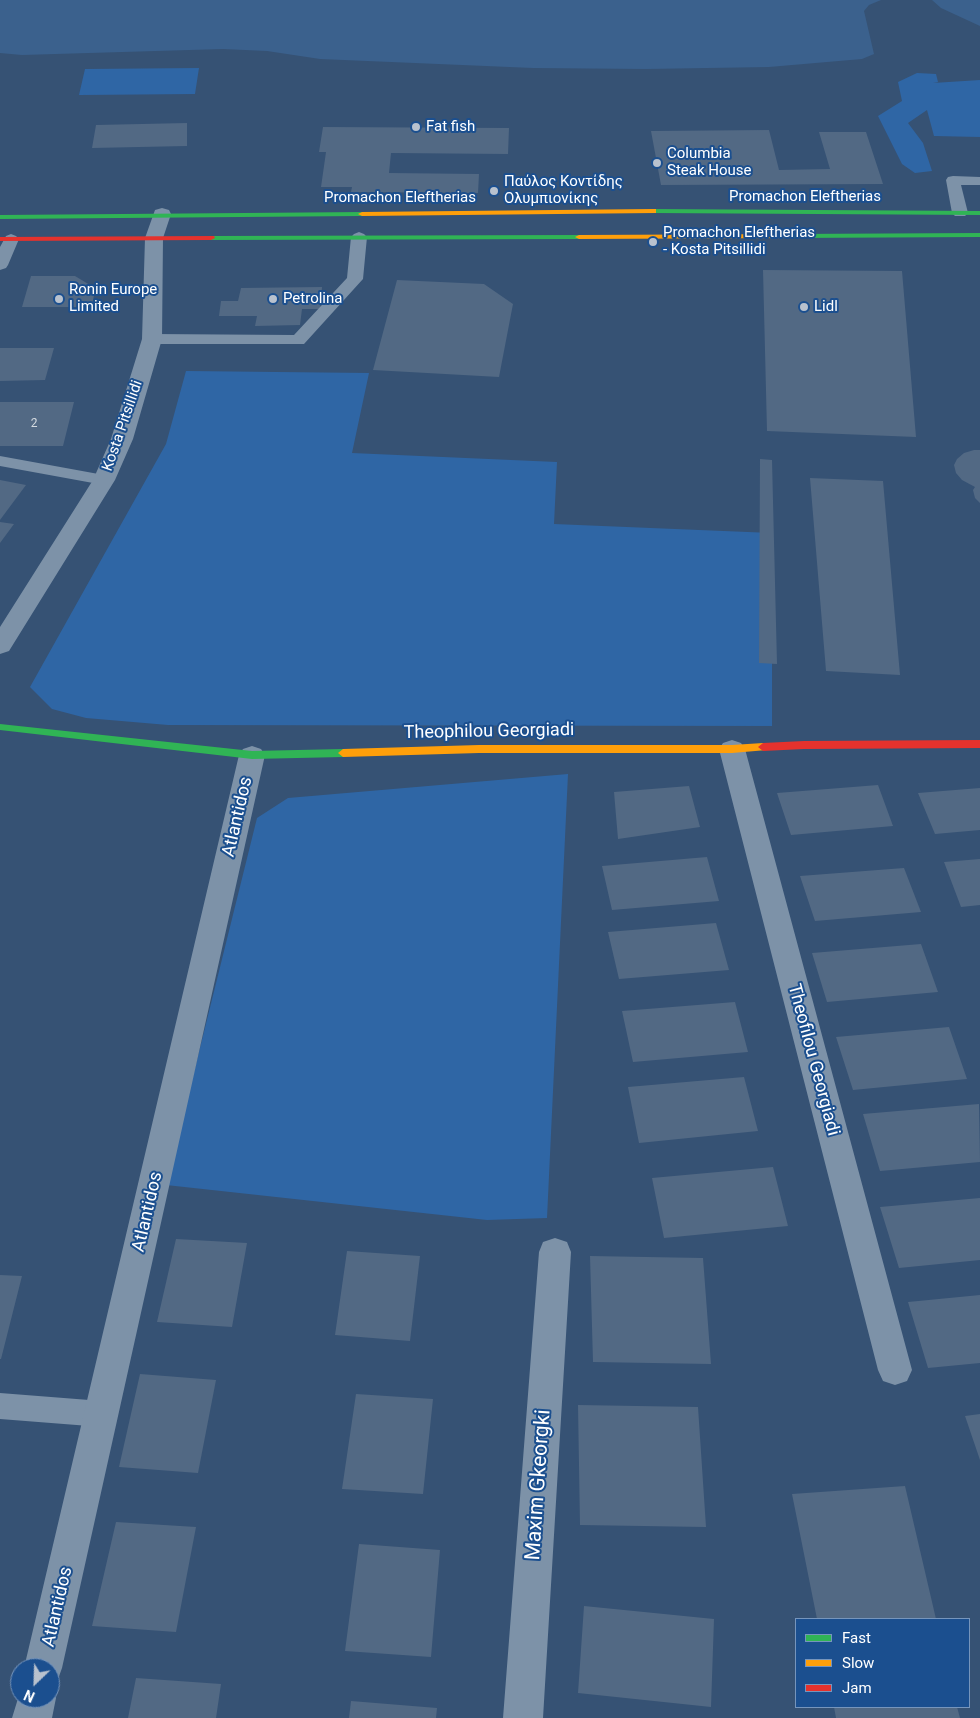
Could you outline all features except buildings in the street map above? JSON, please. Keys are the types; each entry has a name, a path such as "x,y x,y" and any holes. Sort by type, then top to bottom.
{"main road":[{"name":"Promachon Eleftherias","path":"0,217 621,211 980,213"},
{"path":"6,239 980,235"},
{"name":"Theophilou Georgiadi","path":"0,727 252,756 585,748 732,749 804,745 980,744"}],"street":[{"name":"Kosta Pitsillidi","path":"0,646 104,480 122,439 152,339 154,238 162,214"},
{"name":"Theofilou Georgiadi","path":"732,749 895,1370"},
{"name":"Atlantidos","path":"46,1658 252,756"},
{"name":"Maxim Gkeorgki","path":"523,1718 555,1252"}],"lane":[{"path":"960,213 953,180 980,181"},
{"path":"152,339 298,340 355,280 359,237"},
{"path":"0,265 6,239"},
{"path":"0,462 104,480"},
{"path":"0,1406 102,1414"}],"shaded area":[{"path":"0,0 881,0 869,5 864,11 874,54 862,59 769,67 646,69 533,68 320,59 267,51 223,49 22,55 0,53"},
{"path":"932,0 980,0 980,26 941,8"},
{"path":"199,68 195,94 79,95 85,69"},
{"path":"917,73 936,74 938,82 933,83 980,80 980,137 934,136 927,110 908,123 923,143 932,171 915,173 902,164 878,116 902,101 898,82"},
{"path":"186,371 369,373 352,453 557,462 554,524 772,533 772,726 168,725 86,718 52,709 30,687 166,444"},
{"path":"568,774 547,1218 487,1220 166,1185 257,818 288,798"}],"traffic: fast":[{"path":"653,211 980,213"},
{"path":"0,217 362,214"},
{"path":"790,236 980,235"},
{"path":"211,238 579,237"},
{"path":"0,727 252,755 343,753"}],"traffic: slow":[{"path":"362,214 653,211"},
{"path":"579,237 790,236"},
{"path":"343,753 479,749 732,749 763,747"}],"traffic: jam":[{"path":"0,239 211,238"},
{"path":"763,747 980,744"}],"place":[{"name":"Fat fish","path":"416,127"},
{"name":"Columbia Steak House","path":"657,163"},
{"name":"Παύλος Κοντίδης Ολυμπιονίκης","path":"494,191"},
{"name":"Promachon Eleftherias - Kosta Pitsillidi","path":"653,242"},
{"name":"Ronin Europe Limited","path":"59,299"},
{"name":"Petrolina","path":"273,299"},
{"name":"Lidl","path":"804,307"}]}
